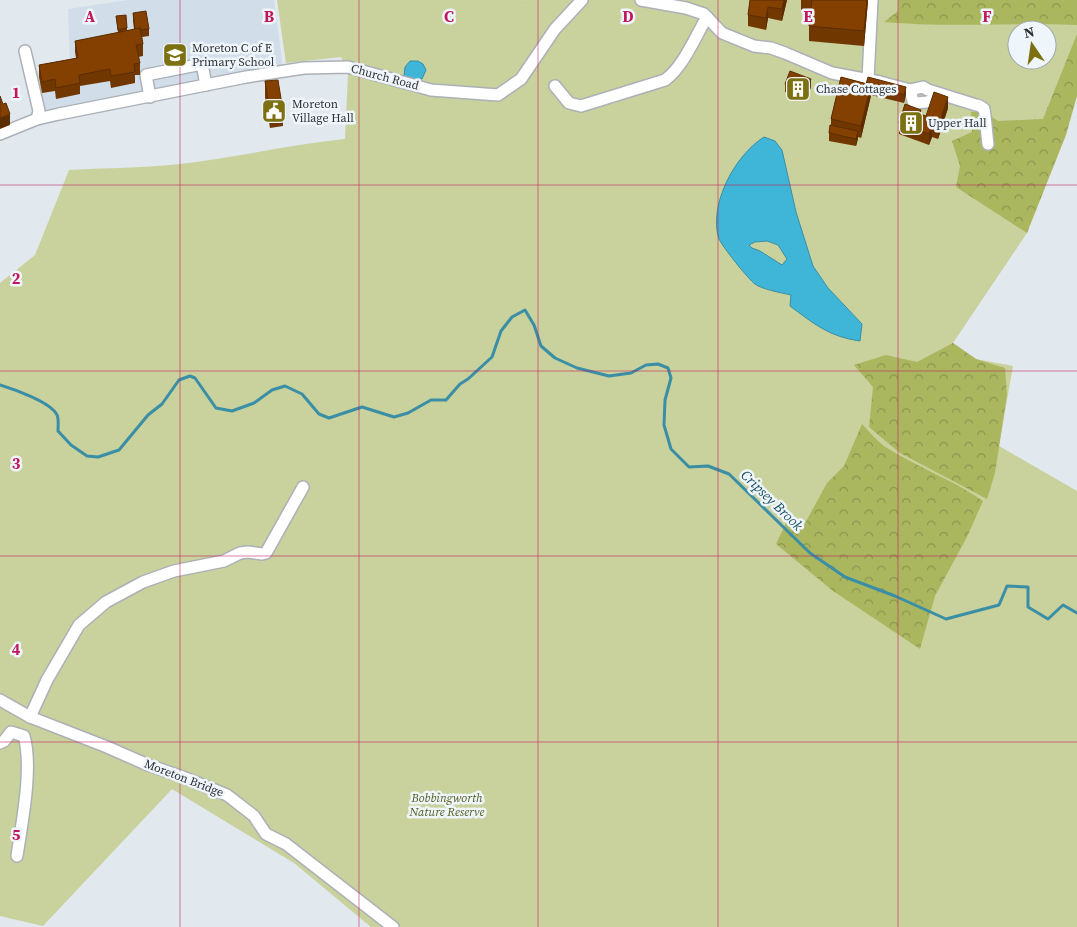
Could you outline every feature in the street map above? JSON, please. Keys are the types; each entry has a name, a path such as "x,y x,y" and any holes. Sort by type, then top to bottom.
{"street":[{"name":"Church Road","path":"0,134 37,119 304,68 348,67 431,90 498,95 522,79 556,29 582,0"},
{"path":"641,0 686,8 704,14 722,33 754,46 771,48 832,73 868,79 910,90 923,87 983,108 985,111 988,144"},
{"path":"868,79 872,0"},
{"path":"555,86 569,103 581,106 665,80 681,62 707,16"},
{"path":"24,51 38,112 37,119"},
{"path":"150,97 146,75 202,64 206,86"},
{"path":"910,90 913,101 916,103 927,102 946,96"},
{"path":"30,716 47,680 79,625 106,602 143,582 174,571 224,560 240,553 266,553 303,487"},
{"name":"Moreton Bridge","path":"0,700 30,716 148,765 227,795 254,816 266,834 286,844 393,927"},
{"path":"0,743 11,732 24,736 27,748 26,792 17,856"}],"shaded area":[{"name":"Moreton C of E Primary School","path":"128,0 274,0 283,69 206,79 33,112 25,74 70,65 68,9"}],"green space":[{"name":"Bobbingworth Nature Reserve","path":"277,0 1077,0 1077,80 1027,233 953,343 976,359 1013,366 999,446 1077,491 1077,927 371,927 294,863 172,789 43,926 0,916 0,283 35,255 69,170 171,165 345,139 348,74 341,57 286,63"},
{"path":"485,0 563,0 519,3"},
{"path":"898,0 1077,0 1077,25 1057,25 1057,20 1007,20 1007,24 932,25 884,22 898,11"},
{"path":"1077,34 1077,96 1066,135 1027,233 956,187 960,166 952,141 972,132 971,112 984,112 998,121 1043,119"},
{"path":"953,343 976,359 1005,368 1007,395 995,473 987,499 900,453 869,427 873,387 854,365 886,355 917,362"},
{"path":"862,424 884,446 983,501 967,537 935,596 920,649 833,591 776,544 788,519 803,527 827,483 844,466"}],"water":[{"path":"410,61 418,61 423,64 426,70 422,79 404,76 405,67"},
{"path":"764,137 775,141 782,150 796,212 813,266 828,288 862,324 860,341 831,333 815,324 790,306 791,295 755,284 719,239 717,211 726,182 734,168 753,145","holes":["767,241 778,245 787,259 782,265 749,245 755,242"]}],"building":[{"path":"750,0 784,0 782,9 768,7 766,18 748,15"},
{"path":"812,0 867,0 864,31 809,26"},
{"path":"146,11 149,29 135,29 133,13"},
{"path":"126,15 127,28 118,30 116,16"},
{"path":"140,28 143,44 136,45 140,63 134,64 135,72 111,76 110,69 79,75 80,83 56,88 55,79 42,82 39,65 78,58 75,41"},
{"path":"790,71 811,79 806,92 785,84"},
{"path":"841,77 871,85 861,126 831,119"},
{"path":"868,77 906,87 904,95 871,87 871,85 866,84"},
{"path":"278,80 283,111 270,113 265,81"},
{"path":"934,92 948,97 938,127 932,125 929,134 899,123 905,104 921,110 920,114 926,116"},
{"path":"0,96 3,104 6,103 10,114 0,118"},
{"path":"830,125 858,131 856,139 829,133"}],"waterway":[{"name":"Cripsey Brook","path":"0,385 47,405 57,415 58,431 71,445 87,456 98,457 119,450 148,415 162,404 179,380 190,376 195,378 216,408 232,411 254,403 272,390 285,386 302,394 319,414 329,418 362,407 394,417 408,413 431,400 446,400 460,384 492,357 501,331 512,317 525,310 534,325 541,346 555,358 577,368 609,376 631,373 646,365 658,364 668,368 671,378 665,400 664,425 671,449 689,467 708,466 729,474 810,553 845,577 895,596 946,619 999,605 1007,586 1028,587 1028,607 1048,619 1063,605 1077,613"}],"place":[{"name":"Moreton C of E Primary School","path":"175,55"},
{"name":"Chase Cottages","path":"798,89"},
{"name":"Moreton Village Hall","path":"274,111"},
{"name":"Upper Hall","path":"911,123"}]}
